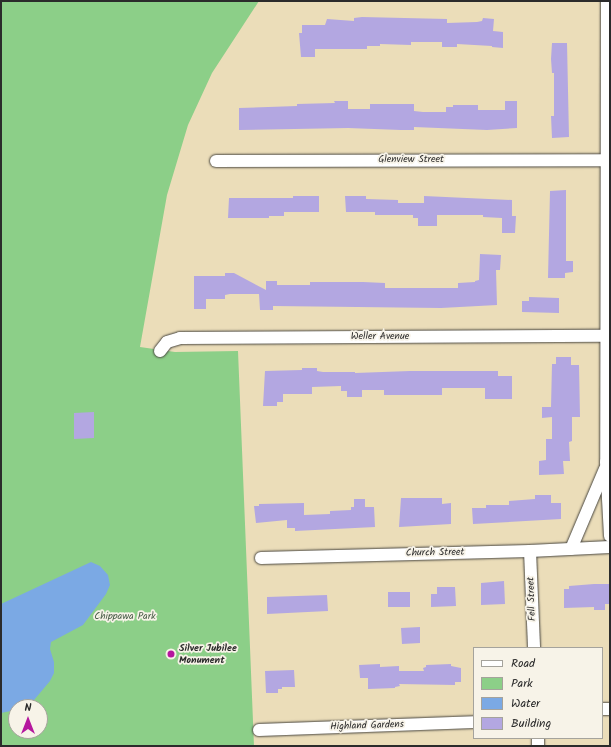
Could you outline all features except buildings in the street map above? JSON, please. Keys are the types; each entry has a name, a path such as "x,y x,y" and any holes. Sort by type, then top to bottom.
{"street":[{"path":"607,1 607,160 609,229 606,336 609,389 606,462 610,536"},
{"name":"Glenview Street","path":"216,161 607,160"},
{"name":"Weller Avenue","path":"160,351 167,342 180,338 606,336"},
{"path":"571,549 603,475 606,462"},
{"name":"Church Street","path":"261,558 530,551 610,546"},
{"name":"Fell Street","path":"530,551 534,647"},
{"name":"Highland Gardens","path":"260,730 473,722"}],"green space":[{"name":"Chippawa Park","path":"1,1 259,1 212,73 188,125 167,195 140,347 175,352 238,351 254,746 1,746"}],"water":[{"path":"91,562 100,566 108,575 110,585 106,594 83,625 51,642 50,649 54,662 54,673 50,681 35,699 8,699 8,712 1,713 1,604"}],"place":[{"name":"Silver Jubilee Monument","path":"171,654"}]}
